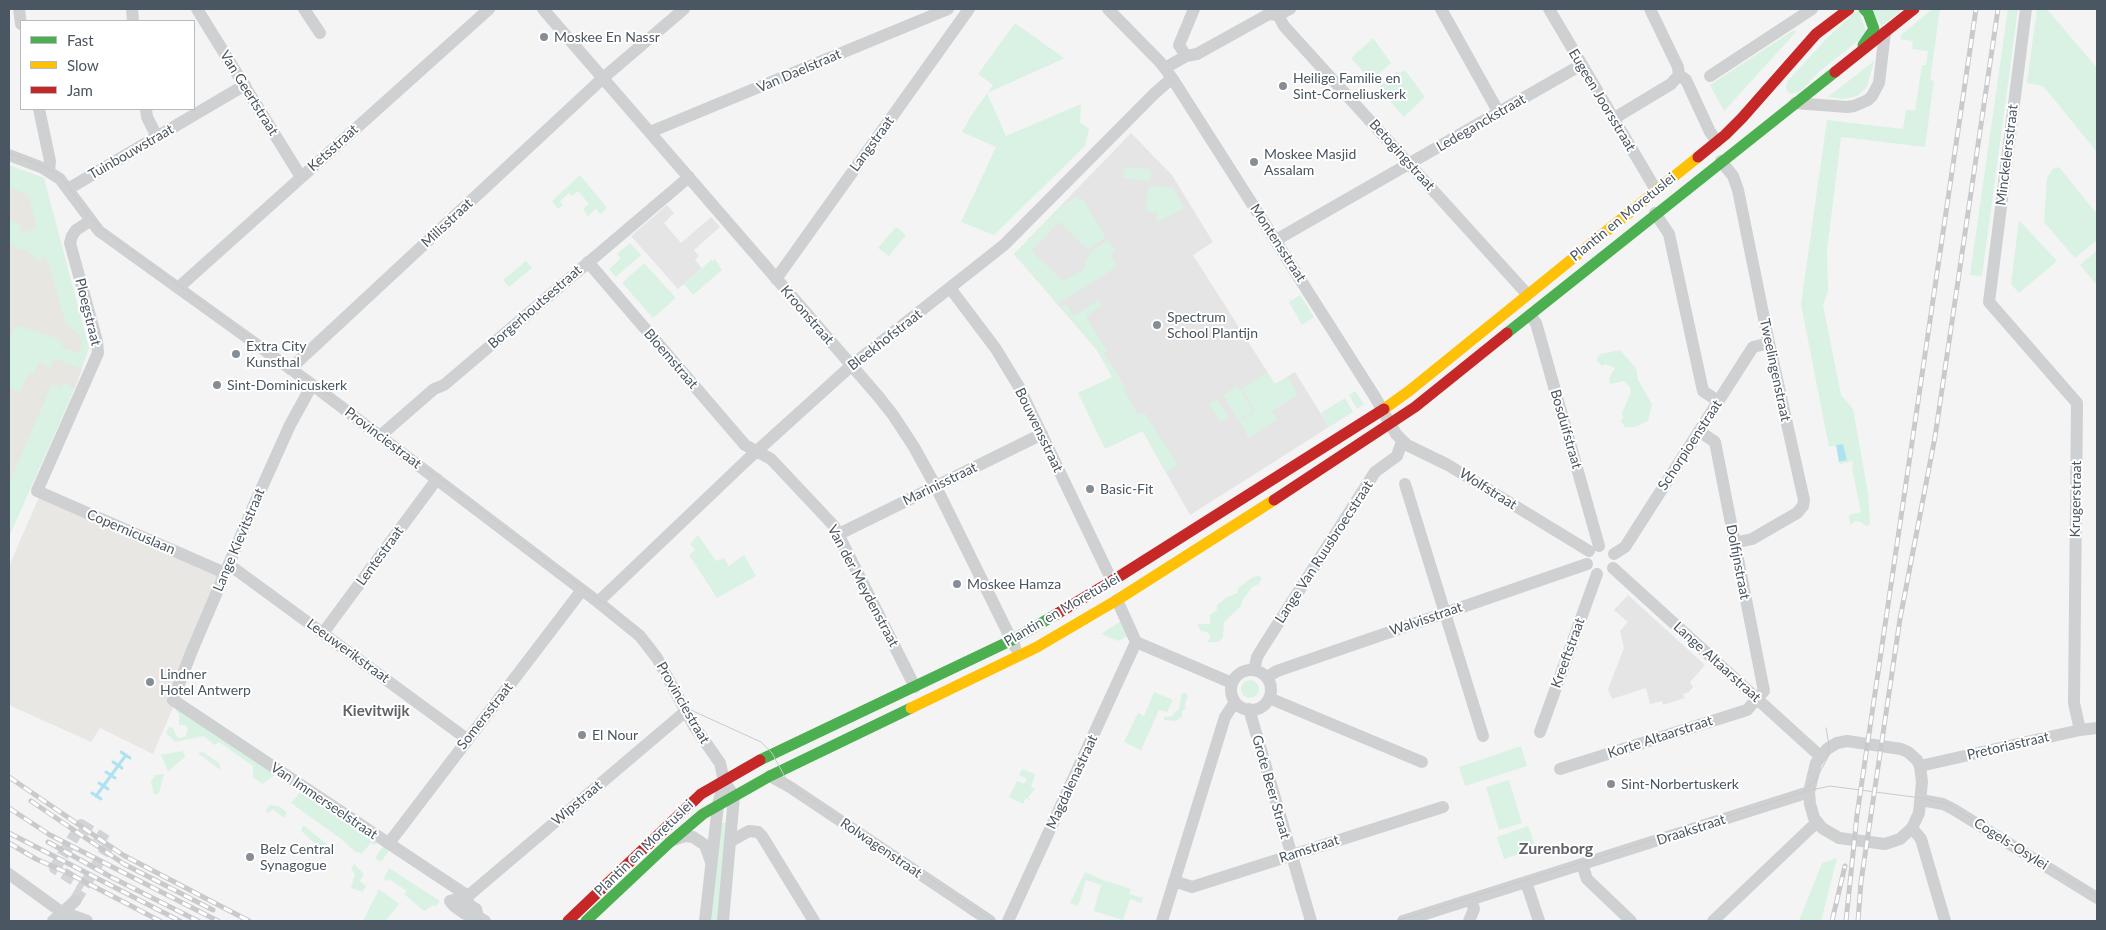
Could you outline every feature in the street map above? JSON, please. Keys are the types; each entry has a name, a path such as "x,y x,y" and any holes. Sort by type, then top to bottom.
{"main road":[{"name":"Plantin en Moretuslei","path":"568,921 685,807 701,794 772,753 1012,640 1112,581 1383,410 1409,391 1717,141 1742,118 1816,34 1849,9"},
{"path":"1857,54 1874,29 1868,12 1864,9"},
{"name":"Plantin en Moretuslei","path":"586,921 669,842 703,814 770,776 1020,656 1117,600 1390,424 1914,9"},
{"path":"1790,64 1783,79 1783,93 1787,100 1795,103"}],"street":[{"name":"Van Geertstraat","path":"197,9 301,177"},
{"path":"304,9 320,33"},
{"name":"Ketsstraat","path":"178,288 489,9"},
{"name":"Kroonstraat","path":"543,9 893,415 914,447 936,487 1020,656"},
{"name":"Milisstraat","path":"290,369 603,78 684,9"},
{"name":"Van Daelstraat","path":"650,132 948,9"},
{"name":"Langstraat","path":"776,279 969,9"},
{"name":"Montensstraat","path":"1108,9 1168,73 1383,410"},
{"path":"1186,56 1179,45 1194,9"},
{"name":"Bleekhofstraat","path":"598,602 758,451 852,366 1004,245 1154,94 1168,73 1186,56 1197,54 1271,13 1290,9"},
{"path":"1441,9 1498,113"},
{"name":"Eugeen Joorsstraat","path":"1549,9 1656,190"},
{"path":"1650,9 1678,67 1679,75 1686,80 1710,132 1717,141"},
{"path":"1710,76 1812,9"},
{"name":"Minckelersstraat","path":"1988,302 2026,9"},
{"name":"Betogingstraat","path":"1271,13 1527,294"},
{"path":"1795,103 1847,107 1861,104 1868,100 1879,83 1885,32"},
{"name":"Ledeganckstraat","path":"1276,240 1581,65"},
{"path":"1613,119 1671,84 1679,75"},
{"name":"Tuinbouwstraat","path":"68,189 245,85"},
{"path":"38,110 50,161 48,171"},
{"path":"146,110 147,117 157,137"},
{"name":"Provinciestraat","path":"9,155 48,171 60,179 99,231 312,385 633,629 650,648 672,682 686,711 720,763 724,781"},
{"name":"Tweelingenstraat","path":"1720,161 1736,183 1769,344 1804,500 1803,506 1797,513 1752,539 1734,542"},
{"name":"Borgerhoutsestraat","path":"380,436 434,388 444,385 689,177"},
{"path":"1655,213 1669,234 1703,391 1718,401"},
{"name":"Ploegstraat","path":"37,492 98,353 97,341 70,243 76,230 90,221"},
{"name":"Bloemstraat","path":"588,262 745,445 758,451"},
{"name":"Bouwensstraat","path":"950,288 996,349 1019,387 1112,581"},
{"name":"Krugerstraat","path":"1988,302 2077,403 2074,703 2080,730"},
{"name":"Bosduifstraat","path":"1530,315 1536,323 1592,554"},
{"name":"Schorpioenstraat","path":"1614,554 1625,547 1753,347 1769,344"},
{"name":"Lange Kievitstraat","path":"174,700 226,570 290,425 312,385"},
{"path":"1383,410 1390,424"},
{"name":"Wolfstraat","path":"1390,424 1402,441 1448,465 1592,554"},
{"name":"Dolfijnstraat","path":"1699,431 1714,442 1764,691 1756,699"},
{"name":"Marinisstraat","path":"839,534 1042,434"},
{"name":"Lange Van Ruusbroecstraat","path":"1254,670 1260,651 1375,472 1397,456 1402,441"},
{"name":"Van der Meydenstraat","path":"758,451 771,459 834,526 915,687"},
{"name":"Lentestraat","path":"323,633 437,479"},
{"path":"1406,484 1483,736"},
{"name":"Copernicuslaan","path":"37,492 226,570"},
{"path":"1610,548 1614,554 1616,560 1614,568 1606,574 1597,574 1590,570 1592,554 1610,548"},
{"name":"Walvisstraat","path":"1267,677 1277,671 1445,612 1592,554"},
{"name":"Lange Altaarstraat","path":"1614,568 1820,756"},
{"name":"Leeuwerikstraat","path":"226,570 235,569 467,739"},
{"name":"Kreeftstraat","path":"1540,732 1597,574"},
{"name":"Somersstraat","path":"389,843 582,590"},
{"path":"1117,600 1136,642 1232,683"},
{"name":"Magdalenastraat","path":"1008,921 1136,642"},
{"path":"1254,670 1267,677 1271,688 1269,698 1261,707 1249,709 1235,702 1232,696 1232,683 1241,672 1254,670"},
{"path":"1269,698 1422,762"},
{"name":"Korte Altaarstraat","path":"1560,769 1747,710 1756,699"},
{"name":"Van Immerseelstraat","path":"174,700 389,843 468,900 482,919"},
{"path":"1162,921 1226,718 1235,702"},
{"name":"Grote Beer Straat","path":"1249,709 1311,921"},
{"name":"Wipstraat","path":"468,900 686,711"},
{"name":"Pretoriastraat","path":"1920,766 2080,730 2097,728"},
{"path":"1842,742 1890,746 1908,752 1920,766 1922,782 1917,821 1912,828 1900,839 1885,844 1859,842 1834,836 1817,822 1811,809 1809,792 1813,770 1820,756 1829,748 1842,742"},
{"name":"Rolwagenstraat","path":"770,776 790,787 990,921"},
{"path":"723,921 734,796 724,781"},
{"path":"705,921 718,805 724,781"},
{"name":"Draakstraat","path":"1403,921 1809,792"},
{"name":"Cogels-Osylei","path":"1921,800 1943,804 1954,809 2097,898"},
{"name":"Ramstraat","path":"1174,882 1192,887 1443,806"},
{"path":"1713,921 1817,822"},
{"path":"1912,828 1921,839 1945,921"},
{"path":"731,841 750,831 758,832 814,921"},
{"path":"669,842 685,836 693,837 705,845 711,863"},
{"path":"1577,866 1587,879 1631,921"},
{"path":"9,874 70,907 87,921"},
{"path":"1526,882 1539,921"},
{"name":"Van Immerseelstraat","path":"468,900 457,899 450,901 465,914 482,919"},
{"path":"1469,921 1474,909 1471,900"},
{"path":"53,921 70,907"},
{"path":"70,907 74,921"}],"shaded area":[{"name":"Spectrum School Plantijn","path":"1131,133 1172,175 1213,242 1193,255 1275,384 1295,372 1329,427 1190,515 1097,350 1014,254"},
{"path":"667,205 674,213 664,223 681,243 711,217 720,227 694,250 699,256 695,260 702,268 678,289 631,236"},
{"path":"43,488 233,570 153,754 100,728 91,742 9,705 9,566"},
{"path":"1628,595 1705,665 1690,682 1693,687 1689,692 1683,694 1685,698 1663,705 1662,701 1650,704 1646,688 1612,699 1608,689 1624,648 1620,631 1628,622 1614,610"}],"green space":[{"path":"1869,9 1903,9 1882,26"},
{"path":"1932,9 1940,9 1930,80 1934,81 1925,147 1841,137 1827,250 1828,291 1823,305 1841,395 1853,409 1868,493 1870,524 1866,526 1856,521 1850,525 1849,515 1861,512 1852,468 1853,461 1840,464 1839,462 1847,460 1843,444 1829,447 1801,304 1827,120 1903,129 1906,110 1915,110 1922,65 1926,65 1928,51 1912,49 1913,41 1900,39 1901,35"},
{"path":"2008,9 2018,9 1982,276 1970,275"},
{"path":"2037,9 2047,9 2097,68 2097,152 2043,86 2027,83"},
{"path":"1855,12 1859,12 1867,34 1820,71 1801,91 1789,93 1786,89 1787,82 1826,39"},
{"path":"1015,23 1064,58 1063,59 987,93 993,85 978,74"},
{"path":"1794,30 1796,32 1724,111 1710,85"},
{"path":"1373,38 1391,63 1371,81 1351,58"},
{"path":"1874,61 1867,87 1857,96 1844,99 1828,97"},
{"path":"1405,70 1425,97 1404,117 1378,88 1397,71 1400,73"},
{"path":"987,93 1006,136 1081,104 1080,122 1089,129 1085,146 994,235 961,222 996,147 962,132"},
{"path":"9,165 44,178 89,348 75,388 9,537"},
{"path":"1124,167 1151,169 1150,181 1123,178"},
{"path":"2059,167 2097,214 2097,240 2075,258 2044,222 2047,178 2053,169"},
{"path":"580,175 607,208 600,214 596,209 588,216 583,209 589,204 578,191 572,196 569,193 560,201 563,205 558,209 552,201"},
{"path":"1149,186 1173,188 1184,208 1156,223 1158,213 1145,211"},
{"path":"1077,197 1084,201 1106,237 1088,249 1059,222 1031,251 1064,281 1083,270 1090,252 1108,240 1115,251 1111,255 1118,266 1058,304 1014,254 1061,206"},
{"path":"2019,220 2057,261 2019,293 2011,284"},
{"path":"896,227 906,235 889,256 878,248"},
{"path":"630,243 641,255 616,277 609,269 621,258 617,254"},
{"path":"2097,250 2097,285 2080,265"},
{"path":"715,259 722,270 693,295 684,284 711,260"},
{"path":"526,261 532,268 509,287 503,280"},
{"path":"644,263 676,298 653,318 622,283"},
{"path":"1300,295 1314,317 1302,325 1289,302"},
{"path":"1099,300 1102,306 1086,316 1107,351 1104,353 1126,389 1124,390 1138,415 1144,412 1178,465 1166,473 1143,431 1105,449 1078,393 1112,377 1097,350 1061,307 1066,304 1074,316"},
{"path":"1620,350 1636,368 1638,380 1652,404 1648,421 1635,427 1625,427 1621,421 1623,418 1622,413 1631,392 1630,387 1624,381 1610,384 1609,378 1615,368 1606,364 1602,366 1597,361 1598,356 1601,354"},
{"path":"1267,372 1275,384 1287,377 1298,395 1272,411 1277,420 1249,438 1239,421 1255,411 1242,389"},
{"path":"1238,386 1253,411 1238,420 1223,395"},
{"path":"1355,391 1364,404 1357,409 1349,395"},
{"path":"1345,398 1353,412 1329,427 1321,413"},
{"path":"1217,399 1228,417 1220,422 1209,404"},
{"path":"698,535 716,561 724,558 729,566 744,555 756,576 717,598 689,555 695,550 690,544"},
{"path":"1258,576 1262,578 1259,584 1252,587 1242,601 1241,606 1224,622 1223,638 1218,642 1207,642 1211,637 1207,632 1201,631 1197,624 1210,624 1210,615 1217,610 1217,605 1227,597 1238,593 1238,588 1253,577"},
{"path":"1121,621 1128,636 1118,641 1101,634"},
{"path":"1250,680 1256,683 1259,689 1256,695 1250,698 1244,695 1241,689 1244,683"},
{"path":"1154,692 1173,700 1167,712 1159,710 1141,750 1124,742 1138,713 1144,716"},
{"path":"1182,693 1186,693 1188,696 1185,704 1186,708 1182,711 1182,716 1176,721 1164,720 1164,717 1172,716 1179,708"},
{"path":"177,708 276,774 262,784 253,777 253,766 219,742 214,745 204,736 175,742 166,733 169,727 173,728 177,737 181,738 185,737 188,730 185,725 179,725"},
{"path":"1521,746 1527,766 1465,786 1459,767"},
{"path":"183,751 185,757 168,771 161,755"},
{"path":"203,752 220,764 220,770 198,753"},
{"path":"1022,769 1035,774 1031,787 1035,789 1028,797 1031,801 1026,798 1023,804 1009,797 1017,781 1024,784 1027,779 1019,775"},
{"path":"164,774 159,793 154,795 151,782 155,775"},
{"path":"1509,780 1522,823 1499,830 1486,787"},
{"path":"302,790 377,842 374,845 371,843 361,854 357,853 291,803"},
{"path":"270,805 279,806 287,813 284,818 273,809 269,813 265,811"},
{"path":"720,823 726,823 718,921 711,921"},
{"path":"303,825 327,844 322,849 301,831"},
{"path":"1528,826 1536,848 1504,859 1497,837"},
{"path":"384,845 390,849 381,862 375,858"},
{"path":"1837,858 1821,921 1799,921 1822,863"},
{"path":"354,864 364,874 360,881 366,886 363,892 351,888 355,874 351,869"},
{"path":"389,868 440,901 436,906 434,905 424,911 404,894 407,891 389,879 387,881 384,879"},
{"path":"1085,872 1131,889 1129,894 1143,898 1141,903 1130,899 1123,920 1094,911 1101,885 1086,880 1078,906 1070,903"},
{"path":"379,889 399,904 385,921 363,921"}],"sand":[{"path":"9,189 28,194 37,228 22,233 19,223 9,220"},
{"path":"9,245 13,245 19,250 24,249 39,261 44,257 48,262 65,322 79,335 82,344 78,353 62,347 63,342 61,340 20,326 15,328 9,339"},
{"path":"54,358 82,369 75,388 63,383 60,388 52,384 9,483 9,388 19,392 29,373 33,375 39,363 50,368"}],"water":[{"path":"1843,444 1847,460 1839,462 1836,445"}],"waterway":[{"path":"121,752 130,758"},
{"path":"96,796 126,755"},
{"path":"113,762 122,768"},
{"path":"106,772 115,778"},
{"path":"99,783 108,789"},
{"path":"92,793 101,799"}],"tunnel":[{"path":"75,901 110,843 81,825 55,868 84,886"}],"tram line":[{"path":"9,153 57,174 67,184 88,215 103,230 314,383 626,620 652,645 675,683 682,699 693,711 761,742 772,753 785,777 796,789 994,921"},
{"path":"1804,790 1815,781 1827,759 1829,745 1826,728"},
{"path":"1396,921 1807,791 1830,786 1921,798 1948,804 2097,896"}],"railway":[{"path":"1846,921 1857,815 1976,9"},
{"path":"1858,921 1861,882 1900,619 1935,437 1998,9"},
{"path":"9,777 123,855 249,921"},
{"path":"31,801 124,864 213,910"},
{"path":"9,808 50,835 218,921"},
{"path":"9,833 180,921"},
{"path":"48,842 111,877 198,921"},
{"path":"9,843 36,859 68,873 160,921"},
{"path":"1832,921 1845,866"}],"traffic: fast":[{"path":"1863,45 1874,29 1868,13 1864,9"},
{"path":"1507,333 1835,72"},
{"path":"760,760 1012,640 1055,615"},
{"path":"586,921 669,843 703,814 770,776 911,708"}],"traffic: slow":[{"path":"1384,409 1409,391 1698,157"},
{"path":"911,708 1037,647 1117,600 1274,500"}],"traffic: jam":[{"path":"1698,157 1742,118 1816,34 1849,9"},
{"path":"1835,72 1914,9"},
{"path":"1274,500 1415,407 1507,333"},
{"path":"1055,615 1384,409"},
{"path":"568,921 701,794 760,760"}],"place":[{"name":"Moskee En Nassr","path":"544,37"},
{"name":"Heilige Familie en Sint-Corneliuskerk","path":"1283,86"},
{"name":"Moskee Masjid Assalam","path":"1254,162"},
{"name":"Spectrum School Plantijn","path":"1157,325"},
{"name":"Extra City Kunsthal","path":"236,354"},
{"name":"Sint-Dominicuskerk","path":"217,385"},
{"name":"Basic-Fit","path":"1090,489"},
{"name":"Moskee Hamza","path":"957,584"},
{"name":"Lindner Hotel Antwerp","path":"150,682"},
{"name":"El Nour","path":"582,735"},
{"name":"Sint-Norbertuskerk","path":"1611,784"},
{"name":"Belz Central Synagogue","path":"250,857"}],"district":[{"name":"Kievitwijk","path":"376,711"},
{"name":"Zurenborg","path":"1556,849"}]}
